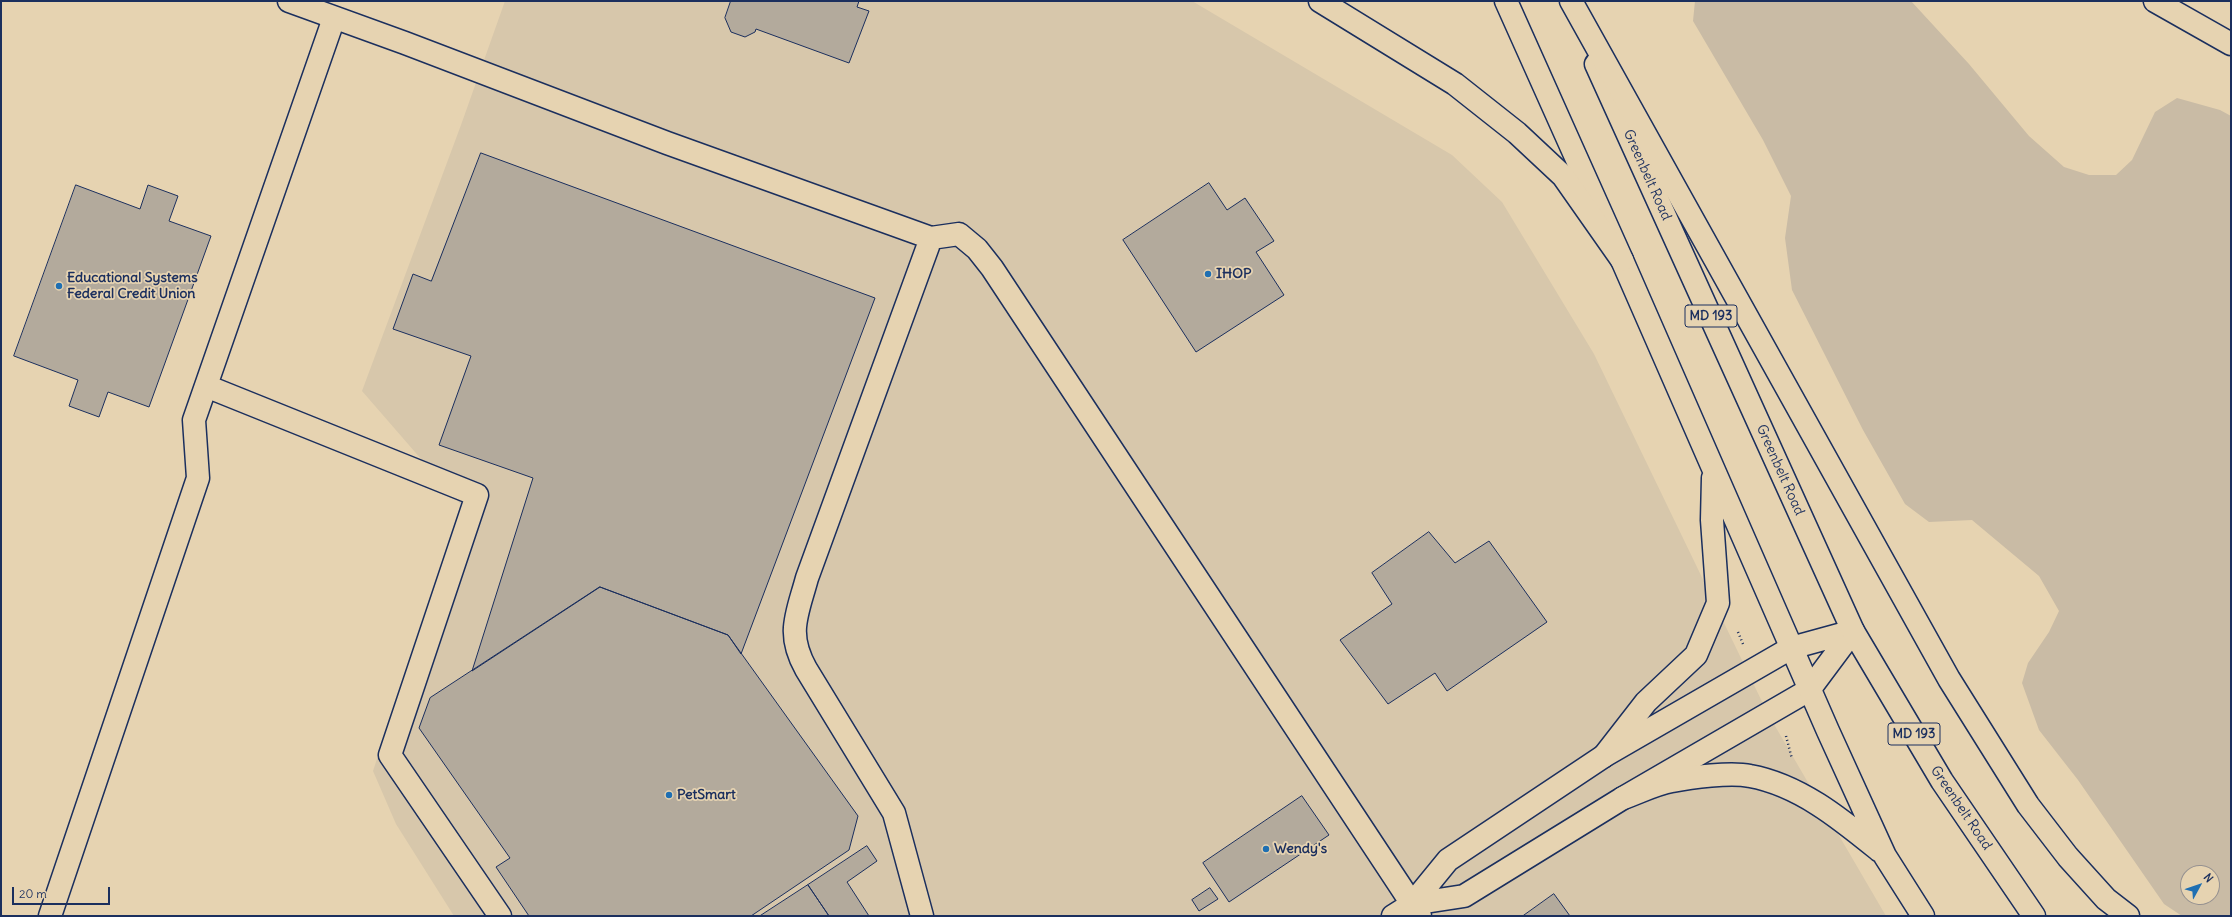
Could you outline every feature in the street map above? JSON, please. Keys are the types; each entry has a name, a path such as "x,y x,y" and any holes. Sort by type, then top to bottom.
{"main road":[{"path":"289,1 667,143 932,238 959,234 977,249 992,268 1416,910"},
{"path":"1320,1 1455,84 1517,133 1563,176 1622,260"},
{"path":"1506,1 1622,260 1791,648 1885,856 1923,916"},
{"path":"1569,1 1949,679 2028,805 2068,857 2106,899 2128,916"},
{"name":"Greenbelt Road","path":"1569,1 1853,631 1942,781 2034,916"},
{"path":"2157,2 2231,44"},
{"path":"2157,2 2231,52"},
{"path":"50,916 198,478 194,420 334,18"},
{"path":"922,916 894,813 798,655 794,637 796,617 807,578 882,376 915,280 932,238"},
{"path":"206,386 477,495 390,755 500,916"},
{"path":"1604,756 1646,702 1696,655 1718,603 1712,520 1713,470"},
{"path":"1416,910 1448,860 1604,756 1791,648 1853,631"},
{"path":"1393,916 1464,896 1623,798 1810,690 1853,631"},
{"path":"1623,798 1671,781 1712,776 1749,775 1783,785 1840,819 1885,856"}],"path":[{"path":"1737,629 1745,648"},
{"path":"1784,731 1792,759"}],"shaded area":[{"path":"505,1 1192,1 1452,155 1502,202 1594,354 1768,714 1886,916 454,916 396,824 373,771 461,505 362,391 461,125"},
{"path":"1695,1 1911,1 1969,64 2029,136 2064,167 2089,175 2116,175 2132,160 2155,112 2177,98 2220,110 2231,116 2231,916 2182,916 2164,904 2078,780 2039,730 2022,683 2028,663 2049,632 2059,611 2039,576 1972,520 1929,522 1905,504 1863,430 1792,290 1785,238 1791,196 1763,140 1693,21"}],"building":[{"path":"731,1 859,1 857,7 869,11 849,63 756,29 755,32 745,37 731,32 725,18"},
{"path":"481,153 875,298 741,654 728,635 600,587 472,671 533,478 439,445 471,356 393,329 413,274 431,281"},
{"name":"IHOP","path":"1209,183 1227,210 1245,198 1274,241 1256,252 1284,295 1196,352 1123,240"},
{"path":"76,185 140,209 148,185 178,196 169,221 211,236 149,407 108,392 99,417 69,406 78,380 14,356"},
{"path":"1429,532 1455,563 1489,541 1547,622 1447,691 1435,673 1388,704 1340,640 1392,604 1372,573"},
{"path":"600,587 728,635 858,816 849,850 751,916 529,916 496,867 510,858 419,728 430,698"},
{"name":"Wendy's","path":"1302,796 1329,835 1229,902 1203,863"},
{"path":"867,846 877,861 847,882 869,916 829,916 808,885"},
{"path":"808,885 829,916 760,916"},
{"path":"1210,888 1218,899 1199,911 1192,900"},
{"path":"1554,894 1570,916 1523,916"}],"place":[{"name":"IHOP","path":"1208,274"},
{"name":"Educational Systems Federal Credit Union","path":"59,286"},
{"name":"PetSmart","path":"669,795"},
{"name":"Wendy's","path":"1266,849"}]}
